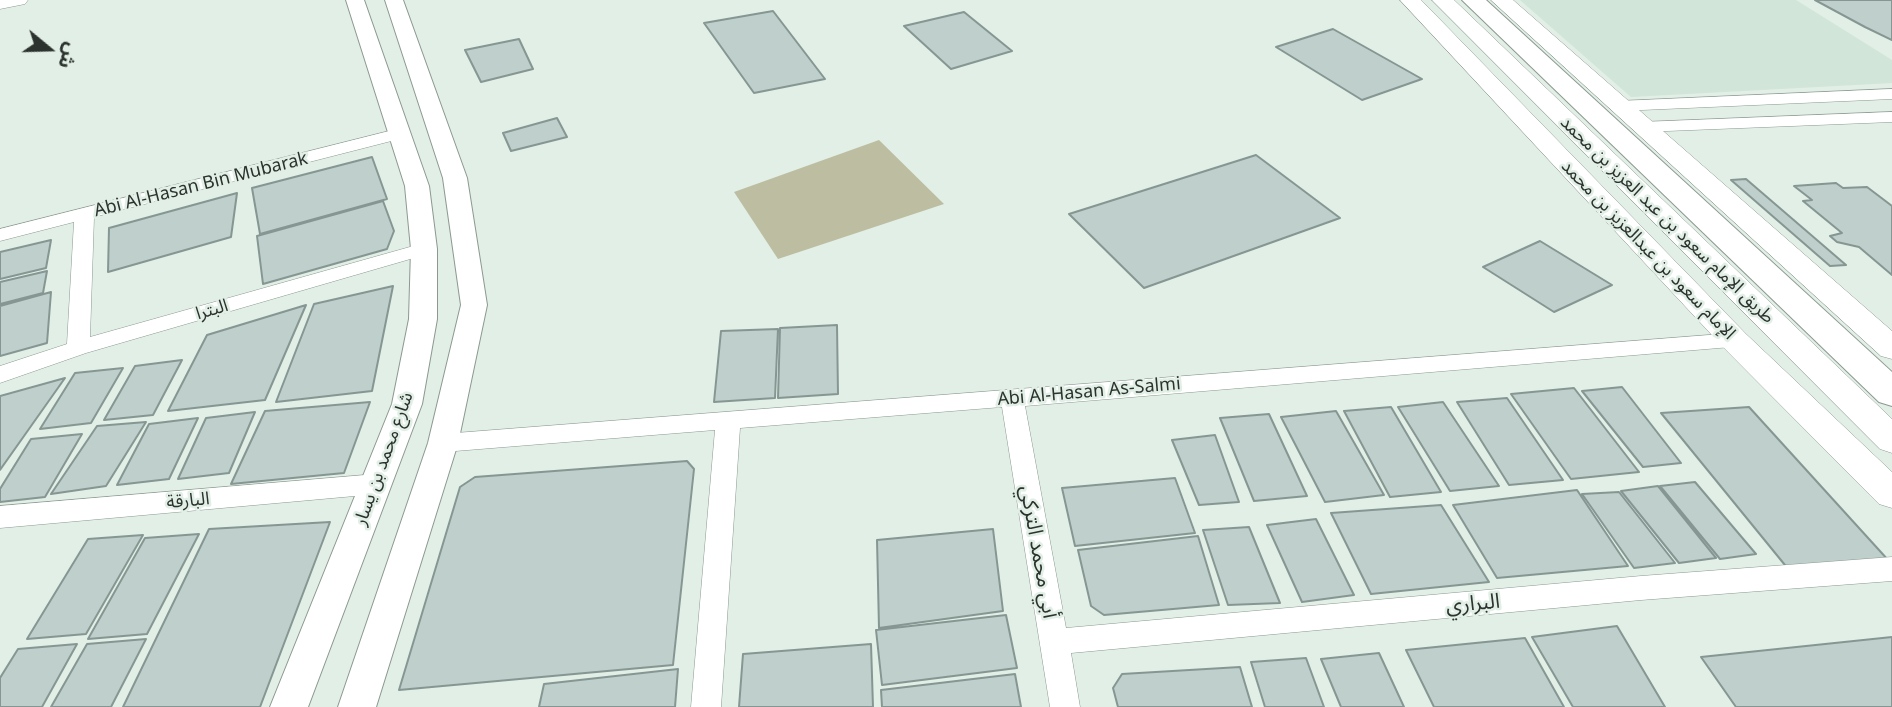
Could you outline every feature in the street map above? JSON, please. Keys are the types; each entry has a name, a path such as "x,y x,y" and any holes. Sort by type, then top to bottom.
{"main road":[{"path":"0,3 19,0"},
{"name":"الإمام سعود بن عبدالعزيز بن محمد","path":"1410,0 1735,341 1892,494"},
{"name":"طريق الإمام سعود بن عبد العزيز بن محمد","path":"1442,0 1892,440"},
{"name":"طريق الإمام سعود بن عبد العزيز بن محمد","path":"1473,0 1892,393"},
{"path":"1501,0 1892,348"},
{"path":"1677,229 1768,339 1892,480"}],"street":[{"name":"شارع محمد بن يسار","path":"289,707 407,404 423,319 424,249 417,186 355,0"},
{"path":"357,707 443,443 474,305 455,178 394,0"},
{"path":"1619,106 1892,94"},
{"path":"1683,104 1705,123"},
{"path":"1642,127 1892,117"},
{"name":"Abi Al-Hasan Bin Mubarak","path":"0,235 401,133"},
{"path":"78,348 84,215"},
{"name":"البترا","path":"0,374 78,348 424,249"},
{"name":"Abi Al-Hasan As-Salmi","path":"443,443 1735,341"},
{"name":"أبي محمد التركي","path":"1012,398 1065,707"},
{"path":"706,707 728,420"},
{"name":"البارقة","path":"0,517 377,484"},
{"name":"البراري","path":"1054,642 1641,588 1892,569"}],"shaded area":[{"path":"1520,0 1796,0 1892,60 1892,83 1631,97"},
{"path":"879,140 944,204 778,259 734,192"}],"building":[{"path":"1815,0 1892,0 1892,40 1865,27"},
{"path":"773,11 825,79 754,93 704,23"},
{"path":"964,12 1012,51 951,69 904,26"},
{"path":"1333,29 1422,79 1362,100 1276,47"},
{"path":"519,39 533,69 481,82 465,50"},
{"path":"557,118 567,137 511,151 503,133"},
{"path":"1256,155 1340,218 1144,288 1069,214"},
{"path":"372,157 387,199 260,234 252,188"},
{"path":"1746,179 1846,265 1830,266 1731,180"},
{"path":"1836,183 1843,188 1867,187 1892,206 1892,275 1859,247 1837,242 1830,236 1842,233 1803,201 1812,200 1794,186"},
{"path":"237,193 231,237 108,272 109,228"},
{"path":"383,201 394,231 387,249 263,284 257,236"},
{"path":"51,240 46,268 0,279 0,252"},
{"path":"1540,241 1612,285 1554,312 1483,267"},
{"path":"47,271 43,293 0,304 0,282"},
{"path":"393,286 372,391 276,402 314,304"},
{"path":"51,292 47,343 0,356 0,306"},
{"path":"306,305 265,400 168,411 207,335"},
{"path":"837,325 838,394 778,398 780,328"},
{"path":"778,329 775,398 714,402 721,331"},
{"path":"182,360 153,415 104,420 135,366"},
{"path":"123,368 91,423 40,429 75,373"},
{"path":"65,378 0,470 0,396"},
{"path":"1622,387 1681,463 1643,467 1582,391"},
{"path":"1574,388 1639,472 1571,479 1511,394"},
{"path":"1507,398 1563,480 1509,485 1457,402"},
{"path":"370,402 344,473 231,484 265,411"},
{"path":"1443,402 1499,486 1450,491 1398,407"},
{"path":"1391,407 1441,492 1390,497 1344,411"},
{"path":"1749,407 1889,561 1789,570 1661,413"},
{"path":"1336,411 1384,495 1325,502 1281,417"},
{"path":"255,412 229,473 178,479 206,418"},
{"path":"1269,414 1307,496 1254,501 1220,418"},
{"path":"198,418 169,479 117,485 149,424"},
{"path":"146,422 106,486 51,494 97,426"},
{"path":"82,434 45,497 0,502 0,489 31,439"},
{"path":"1215,435 1239,502 1199,505 1172,440"},
{"path":"687,461 694,469 673,665 399,690 460,487 475,477"},
{"path":"1175,478 1195,533 1075,546 1062,488"},
{"path":"1695,482 1756,554 1720,559 1660,486"},
{"path":"1658,486 1716,558 1679,563 1621,491"},
{"path":"1577,490 1628,566 1497,578 1453,505"},
{"path":"1619,492 1675,563 1634,568 1582,494"},
{"path":"1441,505 1489,582 1371,594 1331,513"},
{"path":"1316,519 1354,595 1302,602 1267,525"},
{"path":"330,522 260,707 123,707 209,529"},
{"path":"1249,527 1280,603 1228,605 1203,530"},
{"path":"993,529 1003,611 879,628 877,540"},
{"path":"199,534 147,634 88,639 145,538"},
{"path":"143,535 86,634 27,639 88,539"},
{"path":"1198,536 1219,605 1104,615 1091,606 1078,550"},
{"path":"1006,615 1017,668 882,685 876,630"},
{"path":"1617,626 1665,707 1573,707 1532,637"},
{"path":"1892,637 1892,707 1736,707 1701,657"},
{"path":"1525,638 1564,707 1434,707 1406,650"},
{"path":"146,639 111,707 51,707 87,644"},
{"path":"77,644 42,707 0,707 0,678 18,649"},
{"path":"871,644 873,707 739,707 743,654"},
{"path":"1379,653 1404,707 1341,707 1321,659"},
{"path":"1306,658 1324,707 1265,707 1251,662"},
{"path":"1240,667 1252,707 1118,707 1113,688 1122,674"},
{"path":"678,669 675,707 539,707 544,684"},
{"path":"1015,674 1021,707 882,707 881,690"}]}
